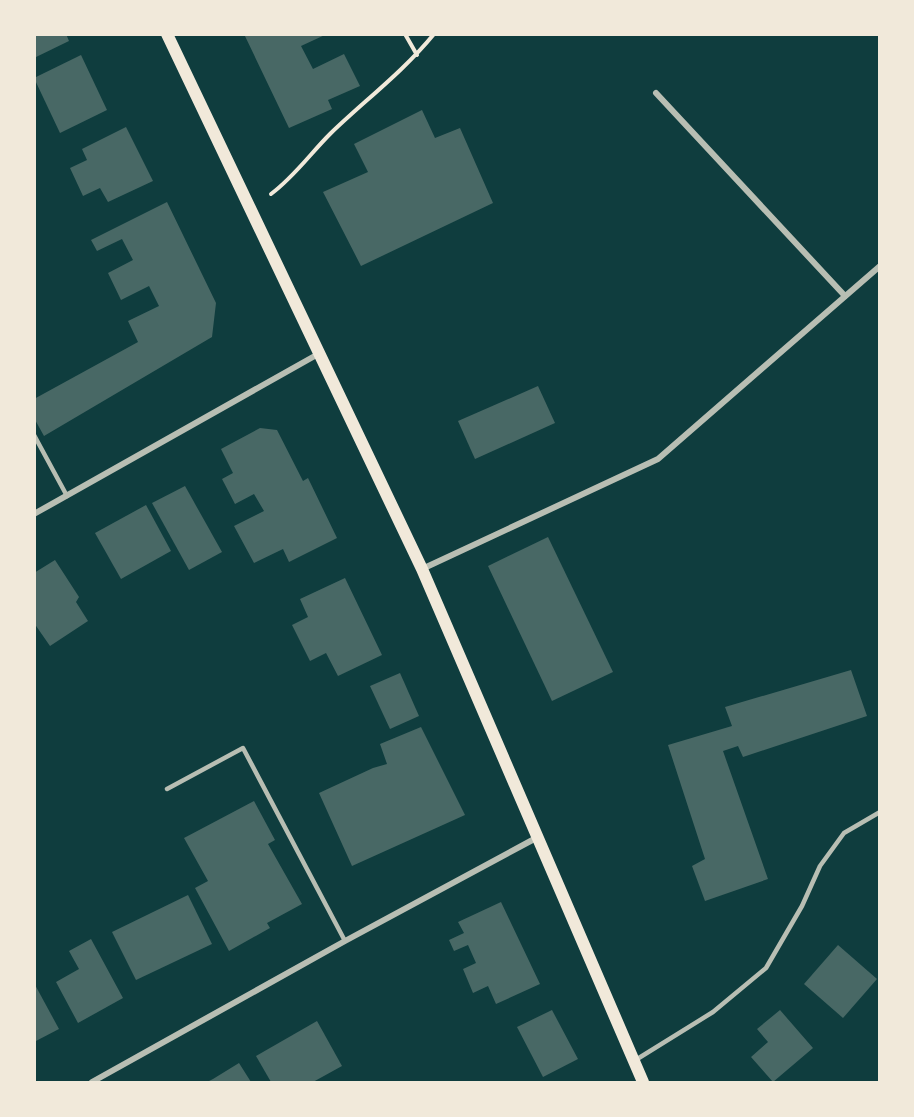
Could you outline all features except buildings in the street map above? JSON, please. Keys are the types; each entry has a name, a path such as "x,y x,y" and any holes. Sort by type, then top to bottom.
{"main road":[{"path":"167,34 422,569 643,1083"}],"street":[{"path":"656,93 845,296"},
{"path":"422,569 658,459 879,266"},
{"path":"34,514 320,353"},
{"path":"92,1083 345,941 538,837"}],"lane":[{"path":"34,435 67,496"},
{"path":"167,789 243,748 345,941"},
{"path":"634,1061 713,1012 766,968 802,906 820,866 844,833 879,812"}],"path":[{"path":"405,34 417,55"},
{"path":"252,209 284,185 329,135 417,55 434,34"}]}
